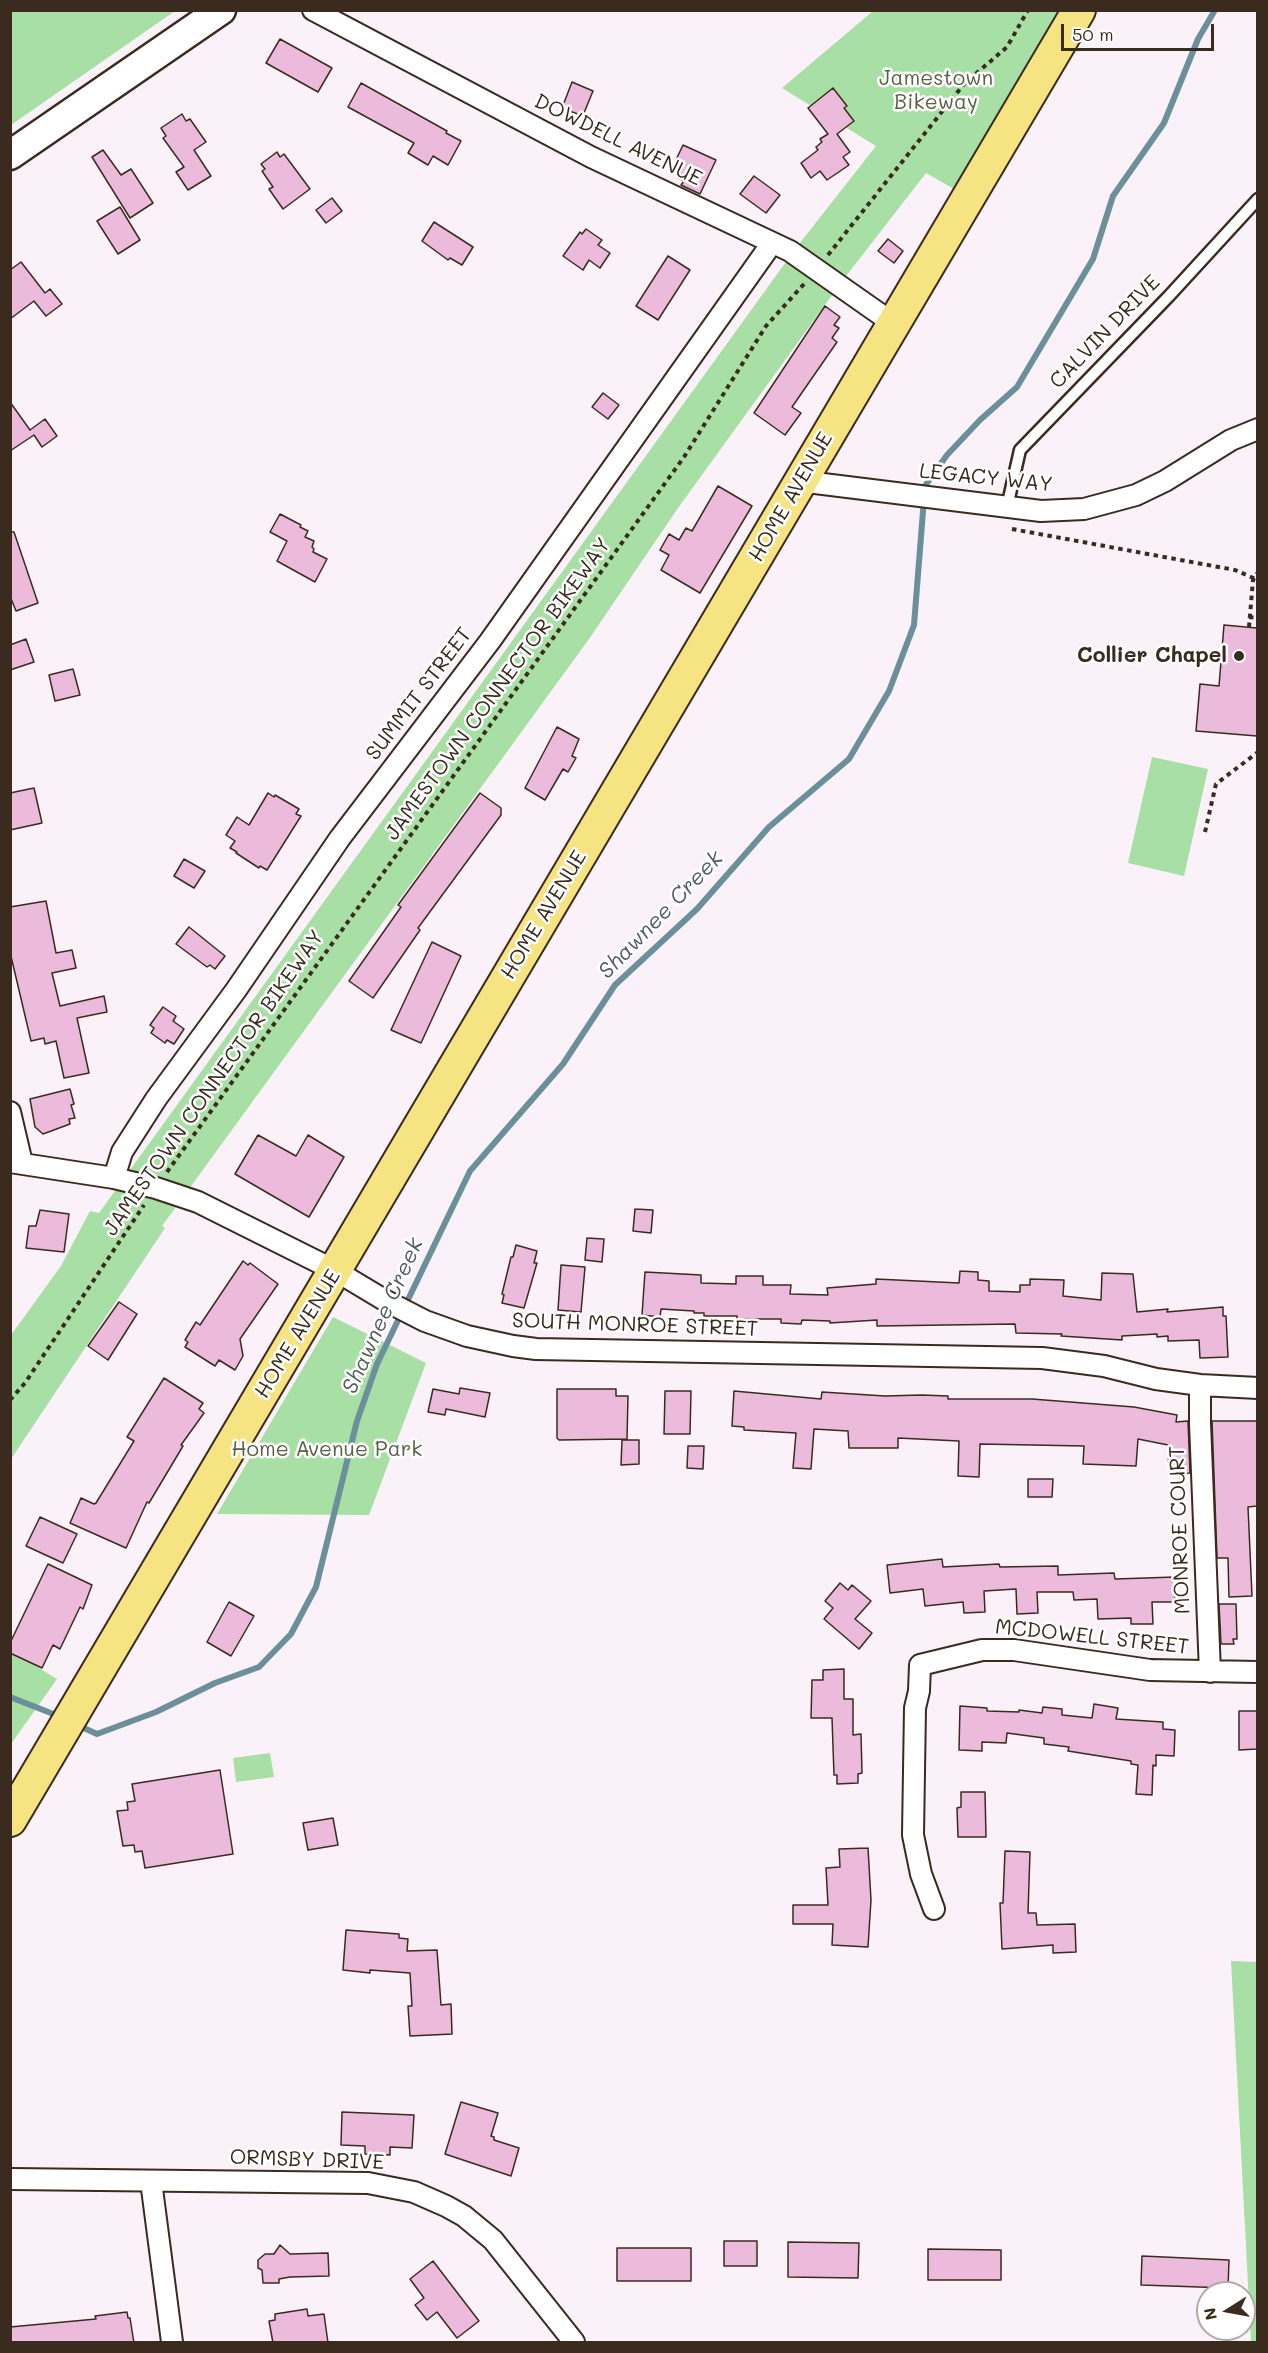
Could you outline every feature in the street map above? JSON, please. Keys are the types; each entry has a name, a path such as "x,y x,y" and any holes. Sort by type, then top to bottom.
{"main road":[{"name":"HOME AVENUE","path":"10,1820 1079,10"}],"street":[{"path":"10,155 221,10"},
{"name":"DOWDELL AVENUE","path":"313,10 591,157 790,251 894,324"},
{"name":"SUMMIT STREET","path":"114,1178 122,1152 156,1099 236,990 340,838 496,631 772,243"},
{"name":"LEGACY WAY","path":"800,481 1041,511 1084,509 1136,495 1165,481 1231,440 1257,429"},
{"path":"10,1112 16,1163"},
{"name":"SOUTH MONROE STREET","path":"16,1163 114,1178 156,1188 224,1214 336,1271 424,1321 467,1336 536,1349 1042,1358 1104,1366 1156,1379 1200,1385 1257,1388"},
{"name":"MONROE COURT","path":"1200,1385 1210,1672"},
{"name":"MCDOWELL STREET","path":"934,1909 921,1874 913,1835 915,1708 919,1691 920,1665 982,1650 1002,1649 1150,1670 1257,1672"},
{"name":"ORMSBY DRIVE","path":"10,2179 368,2183 414,2192 464,2216 493,2240 574,2343"},
{"path":"151,2181 172,2343"}],"lane":[{"name":"CALVIN DRIVE","path":"1007,507 1020,450 1169,296 1257,199"}],"path":[{"name":"JAMESTOWN CONNECTOR BIKEWAY","path":"10,1400 25,1383 156,1188 684,457 766,326 816,270 964,84 1007,47 1029,10"},
{"path":"1003,527 1235,570 1255,580"},
{"path":"1249,627 1257,572"},
{"path":"1250,617 1257,618"},
{"path":"1205,832 1216,784 1257,752"}],"green space":[{"path":"11,10 175,10 175,11 11,125"},
{"name":"Jamestown Bikeway","path":"873,11 1079,11 968,197 926,173 843,280 678,508 589,639 162,1226 165,1228 11,1459 11,1335 61,1266 90,1211 99,1213 796,248 876,146 782,88"},
{"path":"1152,757 1208,769 1184,876 1128,863"},
{"name":"Home Avenue Park","path":"333,1317 426,1363 369,1515 217,1514"},
{"path":"11,1651 57,1679 11,1744"},
{"path":"270,1753 274,1777 236,1782 233,1758"},
{"path":"1231,1961 1257,1962 1257,2342 1251,2341 1256,2341 1256,2281 1248,2281"}],"building":[{"path":"280,39 332,68 318,92 266,63"},
{"path":"572,82 593,91 584,113 581,112 580,115 562,108"},
{"path":"361,83 461,141 448,165 433,156 428,165 408,153 414,143 348,107"},
{"path":"833,88 847,106 844,108 854,121 837,134 850,152 843,157 849,165 827,180 820,171 811,178 801,163 818,150 816,147 822,142 820,139 828,134 808,108"},
{"path":"182,114 186,121 190,119 206,142 194,150 211,176 188,190 176,172 184,167 163,138 166,136 161,128"},
{"path":"683,145 716,160 700,194 681,185 684,181 678,178 683,167 674,164"},
{"path":"103,150 121,175 131,169 153,203 130,218 92,157"},
{"path":"277,152 280,157 284,154 310,189 283,209 269,189 273,187 262,171 265,169 261,164"},
{"path":"754,176 780,195 766,213 740,194"},
{"path":"332,198 342,211 326,223 316,210"},
{"path":"120,207 140,240 118,254 97,221"},
{"path":"434,222 473,247 462,265 450,258 448,260 422,241"},
{"path":"586,229 602,240 598,245 610,253 600,268 589,260 583,270 563,256 580,232 582,234"},
{"path":"888,239 903,251 894,263 878,251"},
{"path":"668,256 690,270 658,320 636,306"},
{"path":"21,262 45,293 50,289 62,304 46,316 34,301 10,319 10,270"},
{"path":"825,306 840,317 834,325 839,328 832,338 837,342 792,407 801,413 785,435 754,413"},
{"path":"603,393 619,405 608,419 592,407"},
{"path":"10,402 30,430 45,419 57,436 42,447 34,435 10,451"},
{"path":"718,486 752,506 700,593 661,570 669,555 660,550 669,534 679,540 686,528 692,531"},
{"path":"280,514 308,531 305,537 314,541 313,552 327,559 315,582 277,561 287,541 270,532"},
{"path":"10,532 14,532 38,603 16,611 10,596"},
{"name":"Collier Chapel","path":"1224,625 1257,628 1257,736 1196,731 1200,684 1219,686"},
{"path":"26,639 34,662 10,670 10,645"},
{"path":"73,669 80,695 55,701 49,675"},
{"path":"557,727 579,739 572,756 576,758 568,772 563,769 545,800 525,788"},
{"path":"34,788 42,823 10,830 10,793"},
{"path":"268,793 299,809 296,814 301,816 267,870 260,866 259,868 230,848 235,841 226,835 237,817 249,825"},
{"path":"480,793 501,808 501,815 418,928 420,930 373,998 349,981 401,907 398,905"},
{"path":"184,859 205,871 194,888 174,876"},
{"path":"46,901 56,953 72,950 76,968 52,973 60,1006 104,996 107,1012 77,1018 89,1073 64,1078 56,1041 45,1044 44,1038 31,1041 10,952 10,907"},
{"path":"189,927 225,956 215,969 210,965 207,967 176,944"},
{"path":"432,942 461,956 421,1043 391,1030"},
{"path":"163,1007 176,1016 173,1021 184,1029 174,1044 167,1040 165,1043 151,1033 154,1028 150,1025"},
{"path":"70,1089 75,1118 69,1119 70,1124 43,1134 35,1127 30,1099"},
{"path":"258,1135 296,1156 308,1135 344,1157 309,1217 235,1174"},
{"path":"635,1209 653,1210 651,1233 633,1231"},
{"path":"40,1210 69,1214 64,1252 26,1248 29,1226 36,1226"},
{"path":"587,1238 604,1239 602,1262 585,1260"},
{"path":"516,1245 537,1251 534,1263 537,1263 524,1308 502,1303 504,1295 502,1294"},
{"path":"243,1261 248,1265 250,1263 278,1284 240,1339 243,1356 235,1370 219,1360 215,1366 185,1347 188,1342 185,1340 196,1322 200,1325"},
{"path":"561,1265 585,1267 581,1312 558,1310"},
{"path":"960,1271 978,1272 978,1280 989,1281 989,1291 1020,1292 1020,1285 1030,1285 1030,1279 1064,1280 1063,1296 1101,1300 1102,1273 1133,1274 1137,1312 1223,1307 1223,1316 1226,1316 1228,1357 1200,1358 1199,1340 1168,1341 1168,1336 1157,1337 1157,1334 1122,1336 1122,1340 1061,1336 1062,1334 1016,1333 1015,1324 877,1326 877,1320 830,1323 830,1321 802,1320 801,1324 781,1323 781,1319 737,1319 737,1316 704,1316 704,1313 694,1313 694,1311 661,1309 660,1317 642,1315 645,1272 701,1275 701,1283 736,1284 736,1276 763,1276 763,1285 791,1285 790,1294 828,1295 827,1288 876,1284 876,1279 959,1283"},
{"path":"119,1302 137,1314 108,1360 88,1346"},
{"path":"164,1378 203,1403 199,1409 204,1413 181,1445 183,1446 149,1503 147,1502 126,1548 70,1523 81,1498 96,1503 134,1441 127,1437"},
{"path":"460,1388 490,1393 485,1417 446,1409 445,1415 428,1412 433,1389 459,1394"},
{"path":"557,1389 616,1389 616,1396 628,1396 627,1439 559,1440 557,1438"},
{"path":"665,1391 691,1391 690,1434 664,1434"},
{"path":"734,1391 821,1399 822,1392 885,1396 948,1396 948,1399 1032,1399 1134,1407 1177,1415 1176,1422 1188,1421 1190,1473 1169,1474 1168,1445 1138,1439 1136,1466 1083,1464 1084,1446 980,1444 979,1477 958,1476 959,1441 898,1438 898,1448 849,1448 848,1431 814,1429 811,1469 793,1468 796,1433 744,1430 744,1427 732,1426"},
{"path":"1212,1421 1257,1421 1257,1506 1248,1507 1252,1596 1229,1597 1228,1558 1217,1558"},
{"path":"622,1440 639,1440 639,1464 621,1465"},
{"path":"688,1446 704,1446 703,1469 687,1468"},
{"path":"1028,1479 1053,1479 1052,1497 1028,1497"},
{"path":"40,1517 77,1534 63,1563 26,1546"},
{"path":"942,1559 943,1567 999,1564 1000,1567 1058,1566 1058,1575 1114,1573 1115,1579 1175,1577 1175,1602 1152,1602 1153,1624 1131,1624 1131,1618 1098,1619 1097,1599 1074,1600 1073,1592 1037,1592 1038,1613 1017,1614 1016,1589 984,1591 985,1612 964,1613 963,1602 925,1606 923,1589 890,1593 887,1565"},
{"path":"48,1564 92,1585 83,1609 80,1607 60,1649 53,1645 42,1668 10,1653 10,1643"},
{"path":"840,1583 848,1590 852,1585 871,1601 855,1619 872,1633 859,1649 824,1619 833,1608 825,1601"},
{"path":"229,1602 254,1616 231,1656 207,1642"},
{"path":"1219,1604 1236,1604 1237,1639 1233,1639 1234,1644 1221,1644"},
{"path":"844,1669 844,1699 853,1699 853,1735 861,1734 862,1773 858,1774 858,1783 837,1784 837,1775 834,1775 832,1718 811,1718 812,1680 823,1680 823,1670"},
{"path":"1094,1704 1118,1708 1116,1719 1163,1722 1163,1729 1175,1730 1174,1756 1156,1755 1156,1766 1153,1765 1152,1795 1136,1794 1138,1765 1131,1764 1131,1761 1068,1751 1069,1747 1044,1744 1044,1738 1007,1733 1006,1743 982,1742 982,1751 959,1750 960,1706 987,1708 987,1711 1019,1712 1019,1710 1042,1713 1043,1707 1062,1709 1062,1715 1092,1718"},
{"path":"1239,1711 1257,1711 1257,1749 1239,1750"},
{"path":"220,1770 233,1854 145,1868 142,1851 135,1852 134,1845 123,1846 117,1811 128,1810 127,1802 135,1801 132,1784"},
{"path":"961,1792 985,1792 986,1837 958,1837 957,1808 961,1807"},
{"path":"333,1818 338,1845 308,1850 303,1823"},
{"path":"868,1848 871,1900 868,1947 832,1945 833,1924 793,1924 793,1905 828,1905 826,1868 840,1867 839,1849"},
{"path":"1005,1851 1030,1852 1028,1913 1036,1913 1037,1925 1075,1924 1076,1952 1053,1953 1053,1945 1002,1949 1000,1903 1003,1903"},
{"path":"346,1930 399,1934 399,1938 408,1939 407,1951 437,1950 441,2005 451,2004 452,2034 410,2036 408,2006 412,2006 410,1973 343,1970"},
{"path":"461,2102 498,2113 491,2136 494,2140 519,2148 511,2176 445,2154"},
{"path":"342,2112 414,2115 412,2148 390,2147 390,2155 365,2154 365,2146 341,2145"},
{"path":"724,2241 757,2241 757,2266 724,2266"},
{"path":"788,2242 859,2243 858,2278 788,2277"},
{"path":"280,2245 290,2254 328,2253 329,2276 290,2277 279,2279 279,2283 263,2283 258,2260 265,2254 274,2254"},
{"path":"617,2248 691,2248 691,2281 617,2281"},
{"path":"928,2249 1001,2250 1001,2280 928,2280"},
{"path":"1142,2256 1229,2260 1228,2281 1196,2281 1196,2287 1141,2285"},
{"path":"433,2261 479,2321 457,2338 437,2312 427,2320 415,2305 424,2298 410,2279"},
{"path":"307,2309 308,2316 324,2314 328,2343 273,2343 269,2321 275,2320 275,2314"},
{"path":"127,2312 134,2343 10,2343 10,2327 96,2319 95,2316"}],"waterway":[{"name":"Shawnee Creek","path":"75,1724 97,1734 156,1712 215,1683 259,1667 291,1634 316,1587 357,1421 377,1364 470,1171 563,1064 615,985 697,909 769,827 849,759 889,691 914,625 925,486 947,455 980,420 1017,387 1093,259 1113,196 1164,123 1198,39 1215,10"},
{"name":"Shawnee Creek","path":"10,1697 61,1717"}],"place":[{"name":"Collier Chapel","path":"1239,656"}]}
